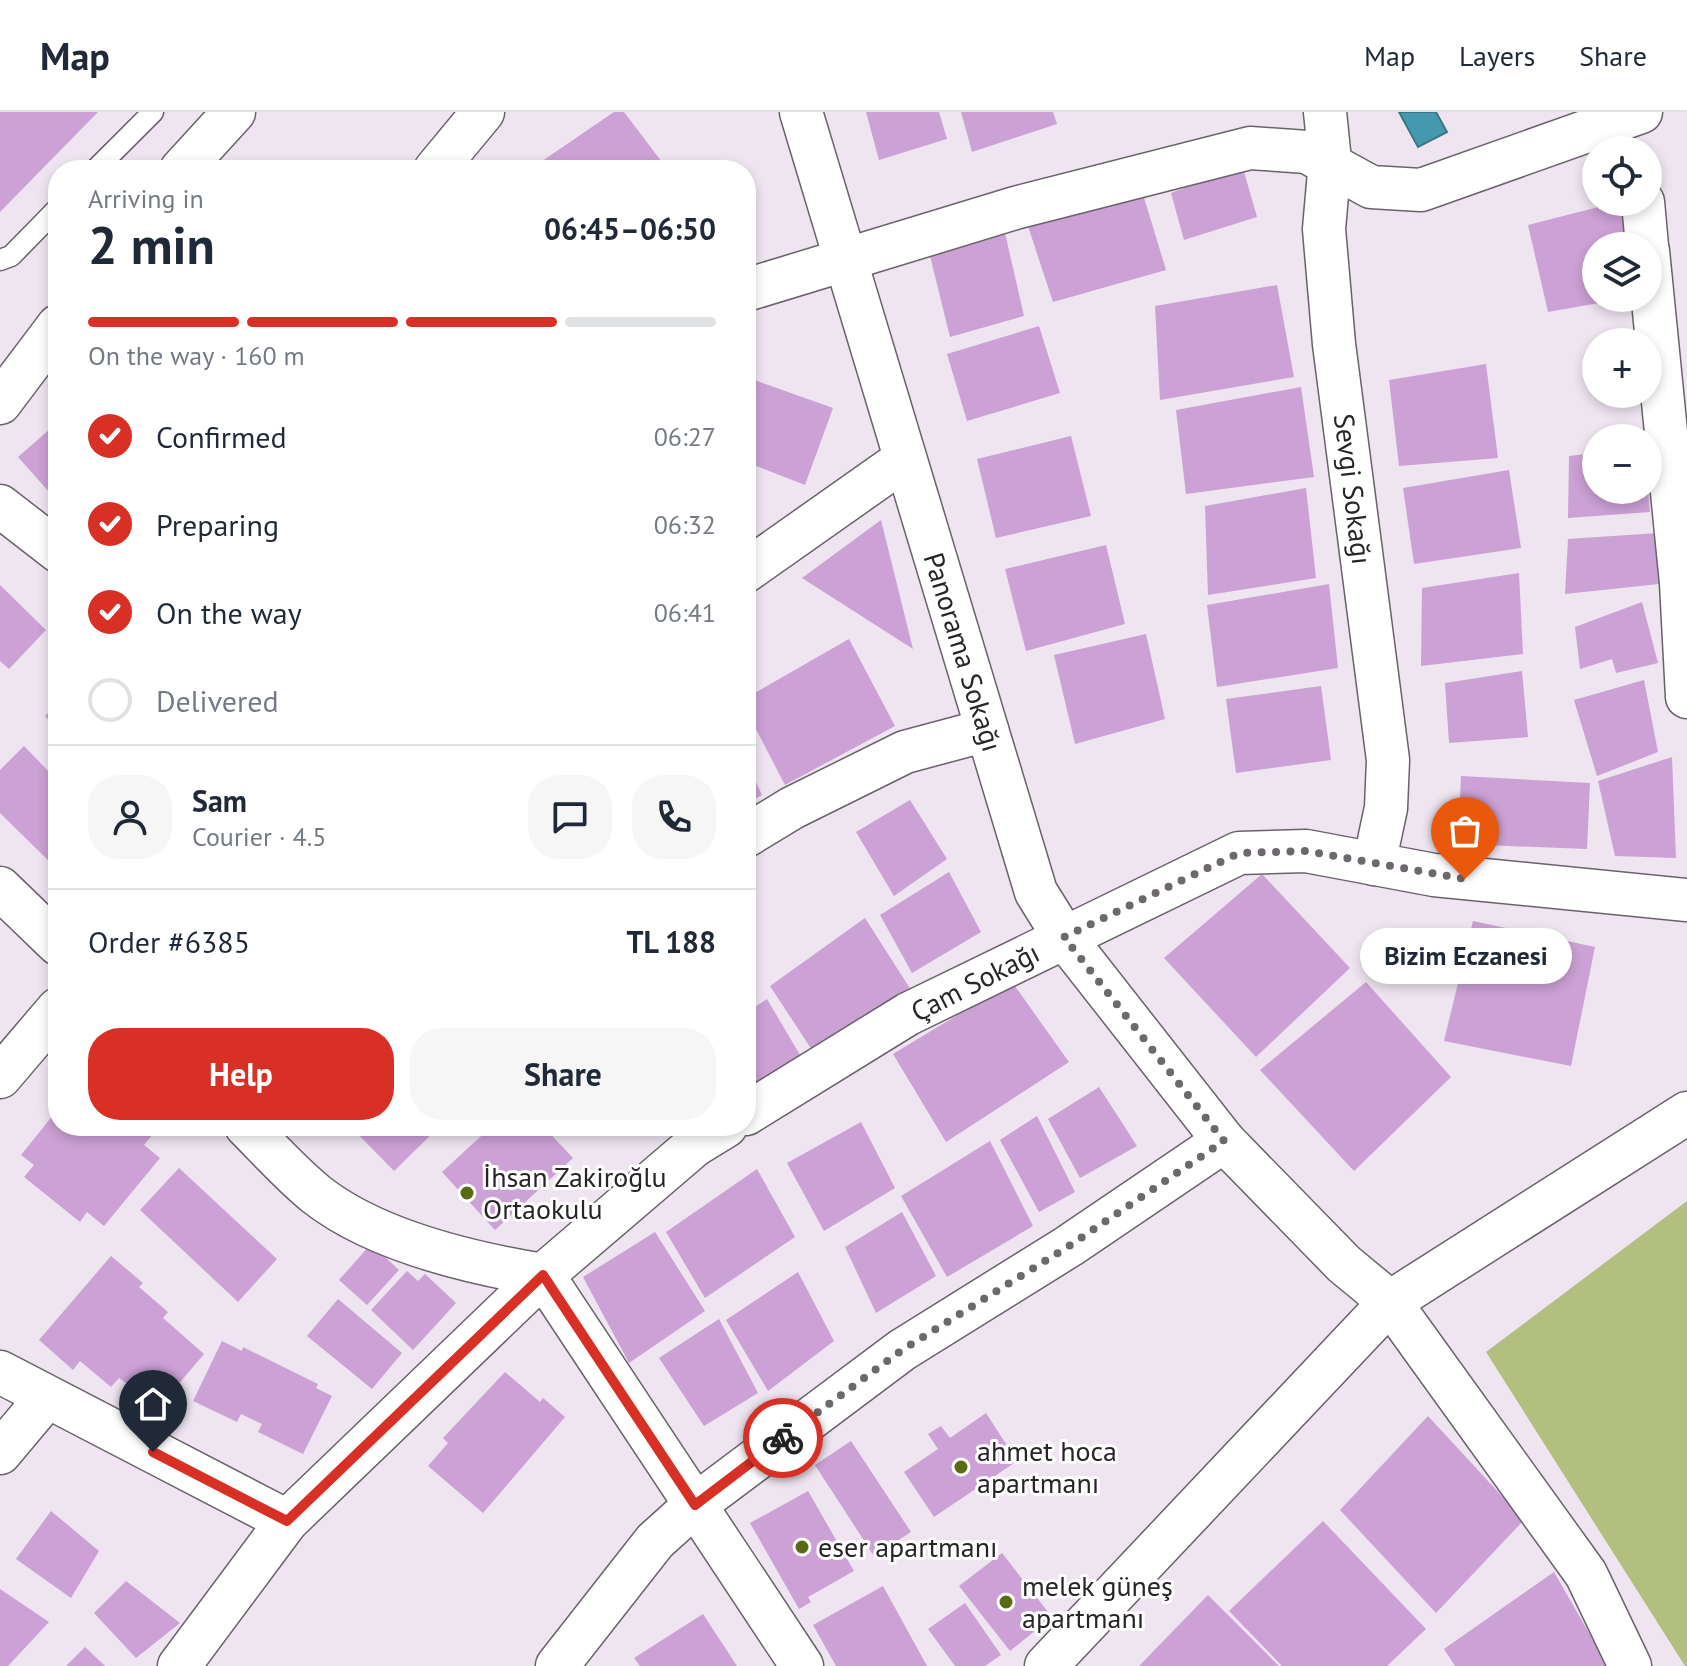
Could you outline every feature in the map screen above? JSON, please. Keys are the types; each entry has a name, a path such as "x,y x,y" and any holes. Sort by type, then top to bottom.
{"street":[{"path":"443,160 483,112"},
{"name":"Panorama Sokağı","path":"801,112 1036,892 1064,937 1224,1141 1344,1264 1390,1302 1586,1574 1630,1666"},
{"name":"Sevgi Sokağı","path":"1325,112 1330,161 1324,229 1333,330 1388,760 1386,808 1374,864"},
{"path":"189,160 223,116"},
{"path":"756,287 1015,208 1250,148 1307,152 1330,161 1371,187 1421,190 1637,126"},
{"path":"1654,312 1681,583 1687,697"},
{"path":"0,403 48,339"},
{"path":"756,564 905,459"},
{"path":"0,506 48,543"},
{"path":"756,830 792,808 905,752 987,730"},
{"name":"Çam Sokağı","path":"756,1108 908,1014 1239,853 1306,851 1434,875 1687,900"},
{"path":"0,888 48,934"},
{"path":"0,1077 48,1021"},
{"path":"1046,1666 1390,1302 1687,1113"},
{"path":"256,1136 317,1195 353,1217 481,1265 543,1275 802,1666"},
{"path":"179,1666 287,1521 543,1275 695,1145 710,1136"},
{"path":"557,1666 655,1541 695,1505 902,1350 1069,1246 1224,1141"},
{"path":"0,1372 287,1521"},
{"path":"0,1453 47,1397"}],"lane":[{"path":"105,160 153,112"},
{"path":"0,260 11,256 48,218"}],"green space":[{"path":"1687,1201 1687,1666 1685,1666 1486,1352"}],"water":[{"path":"1399,112 1436,112 1447,132 1418,147"}],"building":[{"path":"0,112 98,112 48,160 0,212"},
{"path":"614,112 624,112 660,160 544,160"},
{"path":"866,112 939,112 947,139 879,160"},
{"path":"961,112 1053,112 1057,124 972,152"},
{"path":"1242,165 1257,217 1184,240 1171,193"},
{"path":"1139,181 1166,270 1053,302 1026,220"},
{"path":"1582,211 1582,216 1622,216 1626,232 1582,232 1582,306 1548,312 1528,225"},
{"path":"1005,233 1024,316 950,337 930,256"},
{"path":"1277,285 1294,377 1160,400 1155,306"},
{"path":"1039,326 1060,393 967,421 947,354"},
{"path":"1486,364 1498,458 1399,466 1389,380"},
{"path":"756,381 833,408 805,485 756,466"},
{"path":"1301,387 1314,477 1186,494 1176,410"},
{"path":"48,431 48,491 18,457"},
{"path":"1071,436 1091,516 996,538 977,459"},
{"path":"1582,455 1582,504 1649,504 1650,512 1568,518 1569,456"},
{"path":"1509,470 1521,548 1414,564 1403,488"},
{"path":"1306,488 1316,578 1208,595 1205,506"},
{"path":"881,520 913,649 802,578"},
{"path":"1658,533 1659,584 1565,594 1568,539"},
{"path":"1106,545 1125,624 1026,651 1005,569"},
{"path":"1519,573 1523,654 1421,666 1422,588"},
{"path":"1329,584 1338,668 1217,687 1207,605"},
{"path":"0,585 46,630 9,669 0,661"},
{"path":"1642,602 1658,663 1616,673 1612,659 1580,669 1575,627"},
{"path":"1146,634 1165,719 1075,744 1054,655"},
{"path":"849,639 895,726 785,785 756,729 756,692"},
{"path":"1522,671 1528,737 1449,743 1445,683"},
{"path":"1644,680 1658,752 1597,776 1574,700"},
{"path":"1321,686 1331,760 1236,773 1226,699"},
{"path":"24,746 48,771 48,860 0,813 0,770"},
{"path":"1672,757 1676,858 1615,856 1598,781"},
{"path":"1461,776 1590,783 1587,849 1458,844"},
{"path":"756,782 762,795 756,798"},
{"path":"910,800 947,859 894,896 856,832"},
{"path":"949,872 981,932 912,973 880,915"},
{"path":"1262,874 1350,968 1256,1057 1164,958"},
{"path":"865,918 911,990 814,1053 770,986"},
{"path":"1473,921 1595,947 1571,1066 1444,1041"},
{"path":"1012,982 1069,1062 946,1142 893,1054"},
{"path":"1366,982 1451,1077 1354,1171 1260,1070"},
{"path":"767,999 800,1055 756,1084 756,1006"},
{"path":"1099,1087 1137,1146 1080,1178 1048,1119"},
{"path":"1037,1116 1075,1192 1039,1212 1000,1140"},
{"path":"48,1121 48,1136 151,1136 144,1145 160,1158 104,1226 87,1212 80,1222 24,1177 34,1165 21,1155"},
{"path":"861,1122 895,1188 824,1231 787,1163"},
{"path":"360,1136 430,1136 394,1171"},
{"path":"481,1136 552,1136 573,1158 495,1230 442,1172"},
{"path":"990,1141 1033,1226 947,1277 901,1196"},
{"path":"179,1168 277,1259 238,1302 140,1210"},
{"path":"757,1169 795,1237 705,1298 666,1232"},
{"path":"902,1212 936,1276 876,1313 845,1247"},
{"path":"655,1232 705,1311 629,1363 583,1277"},
{"path":"371,1244 399,1270 367,1305 339,1280"},
{"path":"111,1256 143,1283 139,1287 168,1312 163,1318 204,1354 159,1407 119,1378 111,1387 80,1361 73,1370 39,1340"},
{"path":"407,1271 418,1281 425,1274 456,1303 413,1350 371,1310"},
{"path":"798,1272 834,1341 768,1391 726,1320"},
{"path":"338,1299 402,1353 372,1389 307,1336"},
{"path":"719,1319 758,1393 704,1426 659,1358"},
{"path":"222,1341 242,1351 243,1347 318,1384 316,1388 332,1396 303,1454 258,1432 262,1424 241,1414 237,1422 193,1401"},
{"path":"505,1372 540,1402 543,1398 565,1417 483,1513 428,1466 448,1443 443,1438"},
{"name":"ahmet hoca apartmanı","path":"986,1413 1017,1461 934,1517 904,1472 938,1449 928,1434 941,1426 950,1438"},
{"path":"1428,1416 1524,1520 1436,1613 1340,1510"},
{"path":"851,1441 911,1532 874,1556 815,1465"},
{"name":"eser apartmanı","path":"808,1491 854,1571 808,1597 811,1602 799,1609 750,1523"},
{"path":"51,1511 99,1551 71,1598 16,1559"},
{"path":"1323,1521 1426,1629 1387,1666 1282,1666 1229,1611"},
{"name":"melek güneş apartmanı","path":"1002,1553 1052,1617 1010,1651 959,1586"},
{"path":"1554,1572 1608,1666 1455,1666 1444,1649"},
{"path":"126,1581 180,1623 136,1658 94,1613"},
{"path":"883,1586 927,1666 836,1666 813,1625"},
{"path":"0,1589 49,1622 8,1666 0,1666"},
{"path":"1208,1595 1279,1666 1139,1666"},
{"path":"965,1603 1001,1655 985,1666 955,1666 928,1629"},
{"path":"703,1614 737,1666 640,1666 634,1658"},
{"path":"85,1647 105,1666 66,1666"}],"way so far":[{"path":"783,1438 902,1350 1069,1246 1224,1141 1064,937 1239,853 1306,851 1465,879"}],"place":[{"name":"Bizim Eczanesi","path":"1465,879"},
{"name":"İhsan Zakiroğlu Ortaokulu","path":"467,1193"},
{"name":"ahmet hoca apartmanı","path":"961,1467"},
{"name":"eser apartmanı","path":"802,1547"},
{"name":"melek güneş apartmanı","path":"1006,1602"}],"route":[{"path":"153,1452 287,1521 543,1275 695,1505 783,1438"}]}
